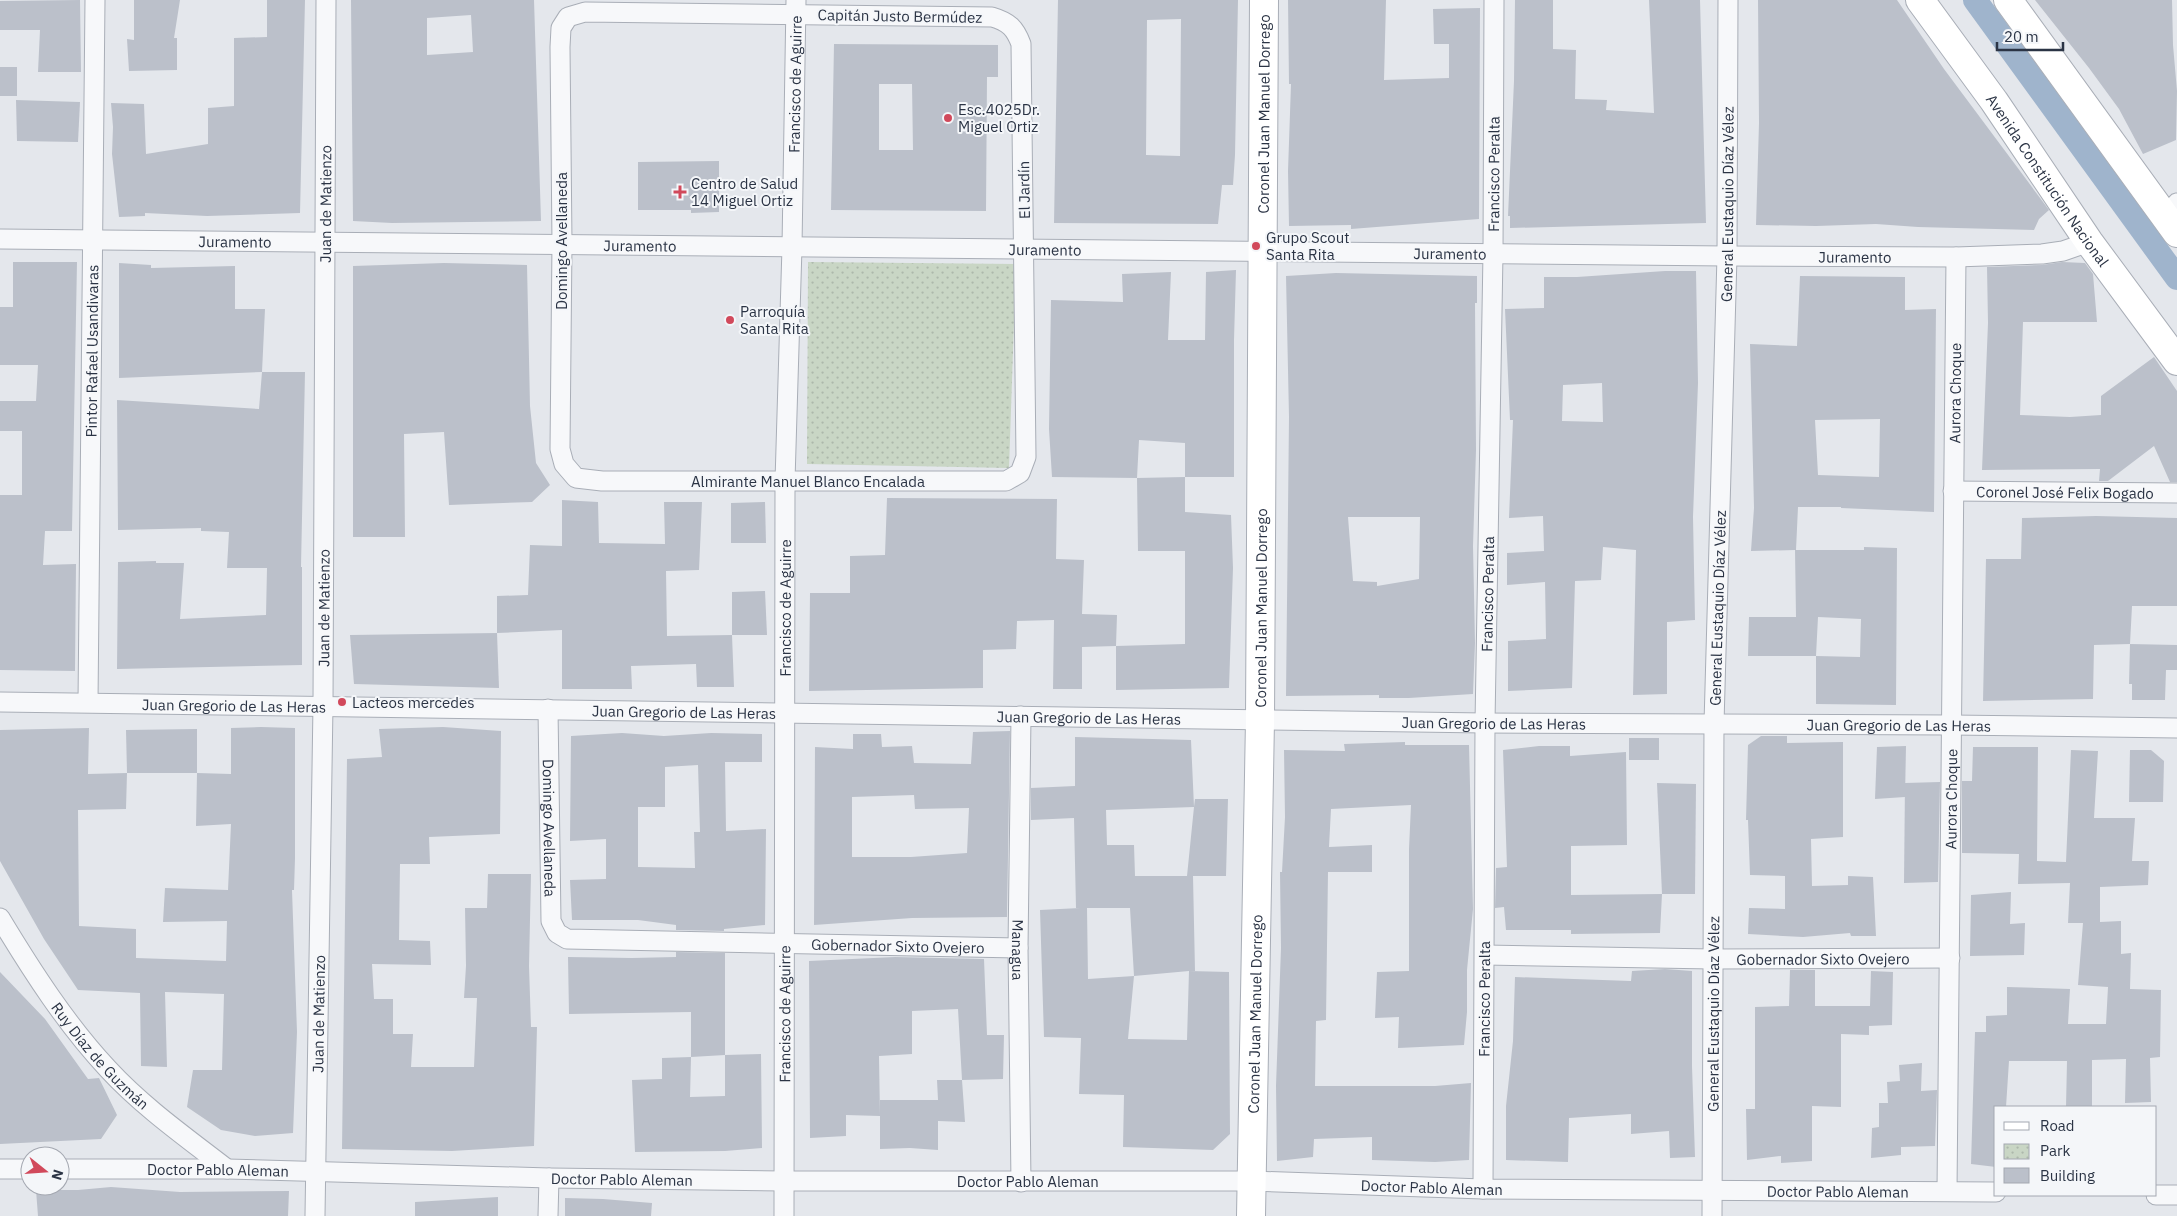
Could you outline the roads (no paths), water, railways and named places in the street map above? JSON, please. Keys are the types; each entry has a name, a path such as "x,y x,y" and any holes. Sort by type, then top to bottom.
{"street":[{"name":"Pintor Rafael Usandivaras","path":"88,702 95,0"},
{"name":"Juan de Matienzo","path":"315,1216 323,705 326,0"},
{"name":"Coronel Juan Manuel Dorrego","path":"1251,1216 1260,720 1264,0"},
{"name":"Francisco Peralta","path":"1482,1189 1485,723 1493,253 1494,0"},
{"name":"General Eustaquio Díaz Vélez","path":"1712,1216 1714,724 1727,256 1728,0"},
{"name":"Avenida Constitución Nacional","path":"1920,0 1994,101 2089,242 2177,361"},
{"path":"2008,0 2173,218"},
{"name":"Capitán Justo Bermúdez","path":"585,12 797,7 992,17 1005,20 1016,30 1021,44"},
{"name":"Francisco de Aguirre","path":"784,1216 783,713 785,481 797,7"},
{"name":"Domingo Avellaneda","path":"576,478 564,464 560,449 562,243 561,28 568,17 585,12"},
{"name":"El Jardín","path":"1021,44 1026,457"},
{"name":"Juramento","path":"0,239 326,243 562,243 792,248 1262,253 1727,256 2042,254 2064,251 2089,242"},
{"name":"Aurora Choque","path":"1947,1191 1956,256"},
{"name":"Almirante Manuel Blanco Encalada","path":"576,478 602,481 1006,481 1020,472 1026,457"},
{"name":"Coronel José Felix Bogado","path":"1953,491 2177,493"},
{"name":"Juan Gregorio de Las Heras","path":"0,702 323,705 1485,723 2177,728"},
{"name":"Domingo Avellaneda","path":"548,709 551,921 557,933 567,939"},
{"name":"Managua","path":"1021,716 1018,948 1022,1182"},
{"name":"Ruy Díaz de Guzmán","path":"0,918 27,963 56,1005 109,1070 151,1110 227,1169"},
{"name":"Gobernador Sixto Ovejero","path":"567,939 1018,948"},
{"name":"Gobernador Sixto Ovejero","path":"1485,955 1713,959 1950,958"},
{"path":"0,1169 20,1169"},
{"name":"Doctor Pablo Aleman","path":"70,1169 227,1169 549,1178 784,1181 1252,1181 1482,1189 1994,1192"},
{"path":"548,1216 549,1178"},
{"path":"2157,1194 2177,1195"}],"waterway":[{"path":"1975,0 2177,278"}],"place":[{"name":"Esc.4025Dr. Miguel Ortiz","path":"948,118"},
{"name":"Centro de Salud 14 Miguel Ortiz","path":"680,192"},
{"name":"Grupo Scout Santa Rita","path":"1256,246"},
{"name":"Parroquía Santa Rita","path":"730,320"},
{"name":"Lacteos mercedes","path":"342,702"}]}
